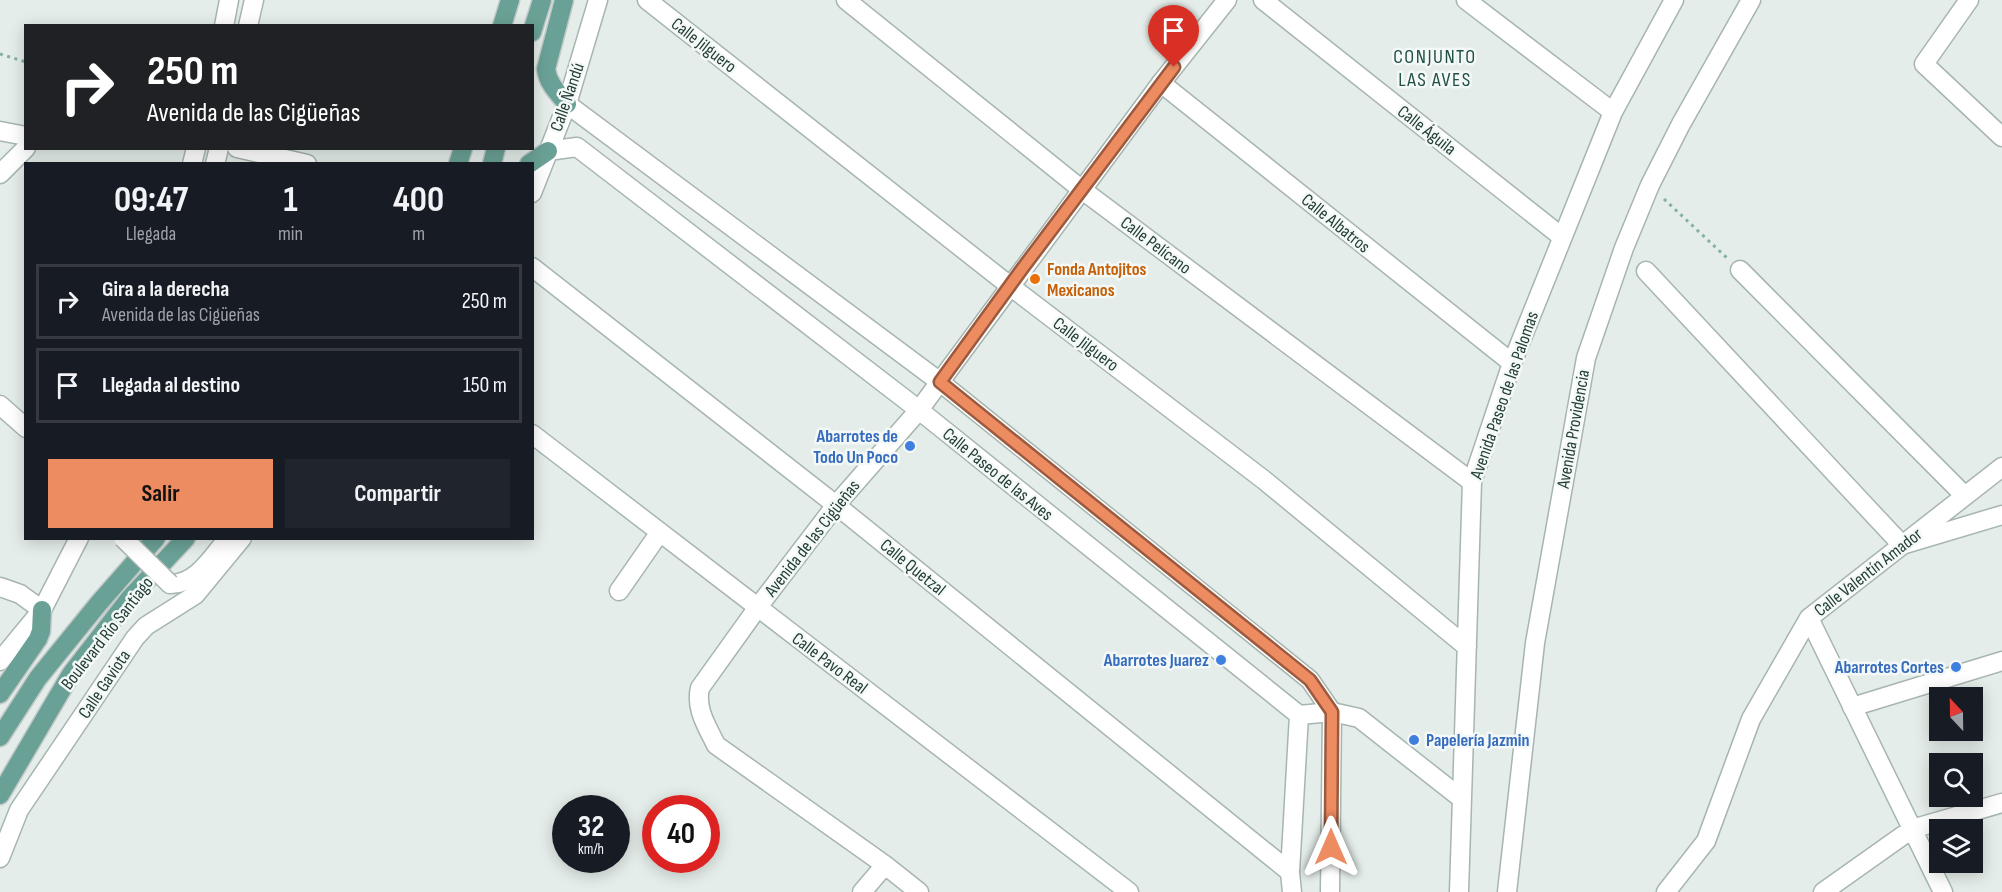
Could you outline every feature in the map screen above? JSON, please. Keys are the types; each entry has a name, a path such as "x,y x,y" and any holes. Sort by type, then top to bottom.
{"main road":[{"path":"503,24 510,0"},
{"path":"534,26 542,0"},
{"path":"564,0 546,69 551,85 567,104"},
{"path":"532,162 548,151"},
{"name":"Boulevard Río Santiago","path":"0,737 38,678 154,540"},
{"name":"Boulevard Río Santiago","path":"0,795 71,674 129,599 184,540"},
{"path":"0,694 38,639 41,631 42,610"}],"street":[{"path":"224,24 229,0"},
{"path":"248,24 254,0"},
{"name":"Calle Ñandú","path":"534,188 567,104 598,0"},
{"name":"Calle Jilguero","path":"646,0 1010,286 1264,480 1467,647"},
{"name":"Calle Pelícano","path":"846,0 1081,189 1472,482"},
{"name":"Avenida de las Cigüeñas","path":"885,865 716,745 701,714 698,698 700,688 836,505 919,410 1081,189 1227,0"},
{"name":"Calle Águila","path":"1263,0 1562,237"},
{"path":"1466,0 1613,112"},
{"name":"Avenida Providencia","path":"1507,892 1535,643 1586,358 1624,248 1650,185 1681,124 1751,0"},
{"path":"1969,0 1924,64 2002,137"},
{"name":"Avenida Paseo de las Palomas","path":"1459,892 1472,482 1512,363 1613,112 1670,2"},
{"name":"Calle Albatros","path":"1161,83 1512,363"},
{"name":"Calle Paseo de las Aves","path":"567,104 940,382 1310,680 1332,712"},
{"path":"0,131 24,136"},
{"name":"Calle Paseo de las Aves","path":"548,151 577,147 919,410 1299,715"},
{"path":"0,174 24,150"},
{"path":"246,150 298,162"},
{"name":"Calle Quetzal","path":"534,269 836,505 1290,872"},
{"path":"1740,270 1965,496"},
{"path":"1646,271 1902,545 2002,515"},
{"path":"0,405 24,426"},
{"name":"Calle Pavo Real","path":"534,436 1129,892"},
{"name":"Calle Valentín Amador","path":"1666,892 1706,841 1750,718 1809,618 2002,467"},
{"path":"619,591 660,532"},
{"path":"0,661 42,610 78,540"},
{"path":"125,540 170,584 182,584 192,579 226,540"},
{"name":"Calle Gaviota","path":"0,858 19,810 135,638 146,626 195,595 240,540"},
{"path":"0,587 20,594 42,610"},
{"path":"1809,618 1943,892"},
{"path":"1852,707 2002,661"},
{"path":"1330,892 1332,712"},
{"path":"1292,892 1290,872 1299,715 1332,712 1359,718 1462,799"},
{"path":"1823,892 1912,829 2002,803"},
{"path":"862,892 885,865 919,892"}],"path":[{"path":"0,54 24,61"},
{"path":"1650,185 1740,270"}],"place":[{"name":"Fonda Antojitos Mexicanos","path":"1035,279"},
{"name":"Abarrotes de Todo Un Poco","path":"910,446"},
{"name":"Abarrotes Juarez","path":"1221,660"},
{"name":"Abarrotes Cortes","path":"1956,667"},
{"name":"Papelería Jazmin","path":"1414,740"}],"district":[{"name":"CONJUNTO LAS AVES","path":"1435,68"}],"route":[{"path":"1174,67 940,382 1310,680 1332,712 1331,847"}]}
